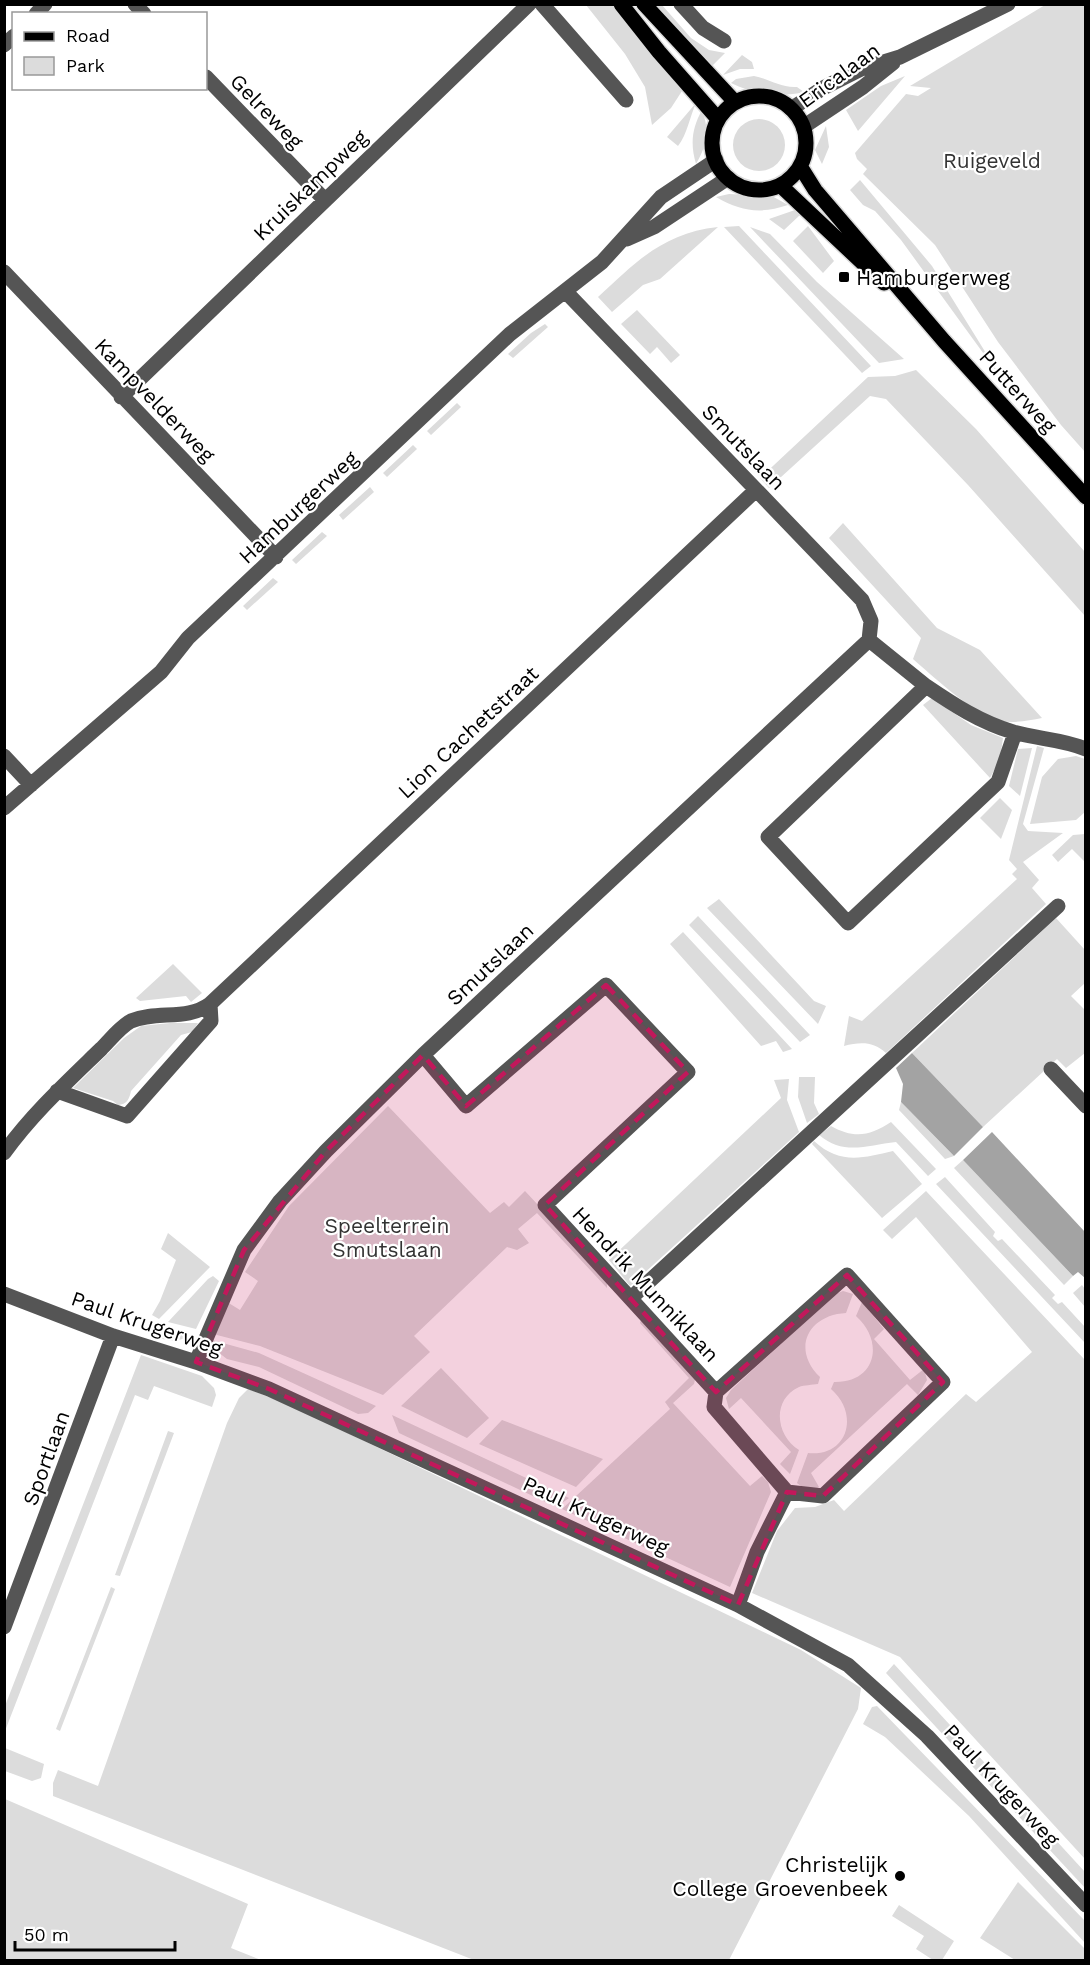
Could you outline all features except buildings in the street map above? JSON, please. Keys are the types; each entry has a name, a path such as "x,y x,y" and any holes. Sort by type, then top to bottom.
{"main road":[{"path":"621,4 658,52 718,119"},
{"path":"644,4 735,102"},
{"path":"757,96 769,97 791,109 803,127 804,154 800,166 780,185 753,190 728,178 716,160 712,145 718,119 735,102 757,96"},
{"name":"Putterweg","path":"800,166 815,190 944,341 1086,497"},
{"name":"Putterweg","path":"780,185 944,341"}],"street":[{"name":"Kruiskampweg","path":"122,397 324,199 529,4"},
{"path":"542,4 626,100"},
{"path":"681,4 703,28 724,41"},
{"name":"Ericalaan","path":"791,109 823,88 861,69 900,57 1008,4"},
{"name":"Ericalaan","path":"803,127 863,87 900,57"},
{"name":"Gelreweg","path":"207,78 324,199"},
{"name":"Hamburgerweg","path":"4,808 161,672 188,638 510,334 566,292 624,241 661,198 716,160"},
{"name":"Hamburgerweg","path":"624,241 654,227 728,178"},
{"name":"Kampvelderweg","path":"4,272 276,557"},
{"name":"Smutslaan","path":"196,1362 244,1250 280,1201 326,1151 423,1055 869,640 872,621 862,600 566,292"},
{"name":"Lion Cachetstraat","path":"4,1153 20,1131 57,1091 129,1023 148,1016 198,1013 210,1004 756,489"},
{"path":"869,640 926,686 978,720 1015,733 1070,742 1086,748"},
{"path":"926,686 768,837 848,923 998,783 1015,733"},
{"path":"4,756 31,785"},
{"path":"631,1298 1058,906"},
{"name":"Hendrik Munniklaan","path":"423,1055 466,1106 606,985 688,1072 545,1205 716,1392"},
{"path":"57,1091 127,1116 211,1021 210,1004"},
{"path":"1051,1069 1086,1106"},
{"name":"Hendrik Munniklaan","path":"846,1275 943,1382 823,1496 787,1492 714,1407 716,1392 846,1275"},
{"name":"Paul Krugerweg","path":"4,1294 112,1336 196,1362 269,1389 738,1605 848,1665 927,1736 1086,1905"},
{"name":"Sportlaan","path":"4,1627 112,1336"},
{"path":"738,1605 758,1552 787,1492"}],"highlighted area":[{"path":"606,985 688,1072 545,1205 716,1392 847,1275 943,1382 823,1496 787,1492 738,1605 269,1389 196,1362 244,1250 326,1151 423,1055 466,1106"}],"green space":[{"path":"586,5 613,5 682,91 671,108 652,125 645,87 625,54"},
{"path":"652,5 662,5 691,38 709,50 725,53 711,67"},
{"name":"Ruigeveld","path":"1045,5 1085,5 1085,452 1061,425 998,342 935,245 863,174 867,169 857,159 855,153 906,94 918,96 931,88 910,86"},
{"path":"742,55 752,62 754,69 740,69 723,75"},
{"path":"754,76 785,86 797,87 804,92 786,95 767,94 731,83 736,79"},
{"path":"905,76 858,131 846,110 881,86"},
{"path":"696,103 686,131 678,146 667,137"},
{"path":"702,110 707,131 703,150 696,164 693,136"},
{"path":"759,119 773,123 781,131 785,145 781,159 773,167 759,171 745,167 737,159 733,145 737,131 745,123"},
{"path":"826,126 829,147 822,164 815,150"},
{"path":"860,180 932,266 1002,379 901,240 875,211 863,205 850,190"},
{"path":"729,194 772,196 788,205 769,210 752,210 734,206 716,197"},
{"path":"795,210 800,215 784,230 769,219"},
{"path":"739,226 871,366 862,373 724,227"},
{"path":"808,226 834,261 823,273 793,241"},
{"path":"718,227 660,279 643,285 612,312 598,297 652,251 681,236"},
{"path":"750,227 770,234 817,282 904,359 879,363"},
{"path":"637,310 680,355 671,363 657,347 650,354 621,324"},
{"path":"545,324 548,327 513,358 508,354 531,333"},
{"path":"916,370 976,429 1085,552 1085,616 968,485 886,399 870,396 769,488 760,478 868,377 895,376"},
{"path":"457,403 461,407 431,435 427,431"},
{"path":"413,445 417,449 387,477 383,473"},
{"path":"370,487 374,492 343,520 339,515"},
{"path":"843,523 937,628 980,650 1042,718 1010,722 982,714 961,700 913,659 921,638 829,538"},
{"path":"322,532 327,536 296,564 292,560"},
{"path":"273,578 278,582 247,610 243,606"},
{"path":"932,698 971,725 1003,738 1000,759 990,778 923,705"},
{"path":"1037,746 1044,748 1023,824 1028,831 1063,833 1023,862 1039,880 1032,888 1046,904 886,1053 876,1046 866,1044 844,1046 849,1016 862,1021 1017,879 1012,874 1017,869 1009,860"},
{"path":"1032,748 1020,796 1009,786 1018,749"},
{"path":"1076,756 1085,759 1085,812 1076,820 1030,824 1042,777 1058,759"},
{"path":"1000,798 1012,810 1001,839 980,818"},
{"path":"1085,834 1085,862 1072,849 1058,862 1052,855 1073,835"},
{"path":"719,899 814,1001 826,1006 818,1024 707,908"},
{"path":"698,916 810,1035 800,1042 689,925"},
{"path":"1056,918 1085,950 1085,983 1071,996 1085,1010 1085,1053 1066,1068 1057,1059 983,1127 912,1053"},
{"path":"683,932 792,1049 783,1052 776,1041 761,1046 670,944"},
{"path":"173,964 202,993 191,1002 186,996 140,1001 136,998"},
{"path":"198,1023 192,1032 181,1035 131,1091 126,1103 118,1105 113,1101 73,1088 124,1038 141,1026"},
{"path":"799,1077 815,1077 814,1103 819,1114 807,1123 798,1097"},
{"path":"789,1079 787,1100 799,1132 630,1286 609,1260 781,1098 774,1080"},
{"path":"901,1102 954,1156 945,1159 899,1110"},
{"name":"Speelterrein Smutslaan","path":"388,1106 490,1213 504,1202 509,1207 525,1191 607,1279 607,1288 537,1213 518,1229 529,1243 517,1250 507,1247 414,1336 430,1352 383,1395 260,1346 213,1334 227,1302 240,1310 258,1281 245,1272 289,1206"},
{"path":"891,1122 936,1169 928,1176 896,1142 856,1148 837,1145 819,1135 831,1126 847,1133 869,1133"},
{"path":"814,1141 833,1154 843,1157 872,1156 893,1151 922,1184 882,1218 812,1144"},
{"path":"963,1160 1073,1276 1064,1285 954,1168"},
{"path":"945,1177 995,1232 993,1236 998,1241 1002,1239 1055,1295 1052,1298 1058,1304 1062,1302 1085,1327 1085,1343 936,1184"},
{"path":"926,1191 1085,1360 1085,1859 900,1657 752,1593 777,1531 795,1508 815,1507 834,1500 844,1511 966,1394 976,1402 1032,1352 916,1217 892,1239 883,1230"},
{"path":"168,1233 210,1267 159,1319 152,1315 176,1260 161,1249"},
{"path":"213,1276 219,1281 196,1329 168,1322 208,1279"},
{"path":"1082,1285 1085,1289 1085,1307 1073,1293"},
{"path":"843,1291 853,1294 846,1313 833,1315 813,1327 805,1345 811,1366 820,1377 818,1384 801,1386 790,1393 781,1409 780,1418 785,1436 799,1450 790,1474 780,1464 791,1452 741,1398 729,1409 726,1398 731,1390 835,1294"},
{"path":"862,1302 884,1329 874,1339 910,1380 924,1369 927,1380 918,1395 907,1384 811,1473 819,1487 808,1489 797,1483 808,1453 833,1448 841,1441 845,1432 847,1421 845,1410 840,1399 831,1389 834,1382 848,1381 859,1376 872,1359 871,1337 856,1316"},
{"path":"641,1320 696,1375 694,1384 673,1403 750,1486 762,1476 768,1482 771,1492 730,1587 562,1509 670,1409 665,1402 689,1378 640,1323"},
{"path":"161,1330 189,1336 180,1340 172,1340 154,1336"},
{"path":"212,1340 259,1353 376,1406 368,1413 358,1414 259,1367 227,1359 214,1349"},
{"path":"141,1355 202,1376 214,1388 216,1395 212,1407 154,1386 148,1400 135,1395 5,1731 5,1706"},
{"path":"441,1368 489,1418 467,1438 401,1406"},
{"path":"248,1389 287,1404 801,1650 861,1688 858,1709 729,1960 474,1960 53,1796 53,1783 58,1770 98,1786 227,1423 239,1398"},
{"path":"392,1415 569,1498 562,1503 552,1505 399,1433"},
{"path":"502,1420 603,1459 576,1487 479,1444"},
{"path":"168,1431 174,1433 120,1576 115,1575"},
{"path":"111,1587 115,1589 60,1731 56,1729"},
{"path":"894,1664 1085,1872 1085,1888 886,1673"},
{"path":"877,1706 1085,1921 1085,1943 969,1816 885,1737 863,1724 872,1707"},
{"path":"5,1748 44,1764 41,1778 32,1781 5,1771"},
{"path":"5,1799 248,1904 231,1948 261,1960 5,1960"},
{"path":"1018,1882 1085,1949 1085,1960 1015,1960 980,1938"},
{"path":"899,1905 954,1941 942,1960 933,1960 916,1949 924,1936 892,1916"}],"shaded area":[{"path":"912,1053 983,1127 954,1156 901,1102 903,1084 896,1068"},
{"path":"992,1132 1085,1232 1085,1278 1078,1272 1073,1276 963,1160"}],"place":[{"name":"Hamburgerweg","path":"844,277"},
{"name":"Christelijk College Groevenbeek","path":"900,1876"}]}
